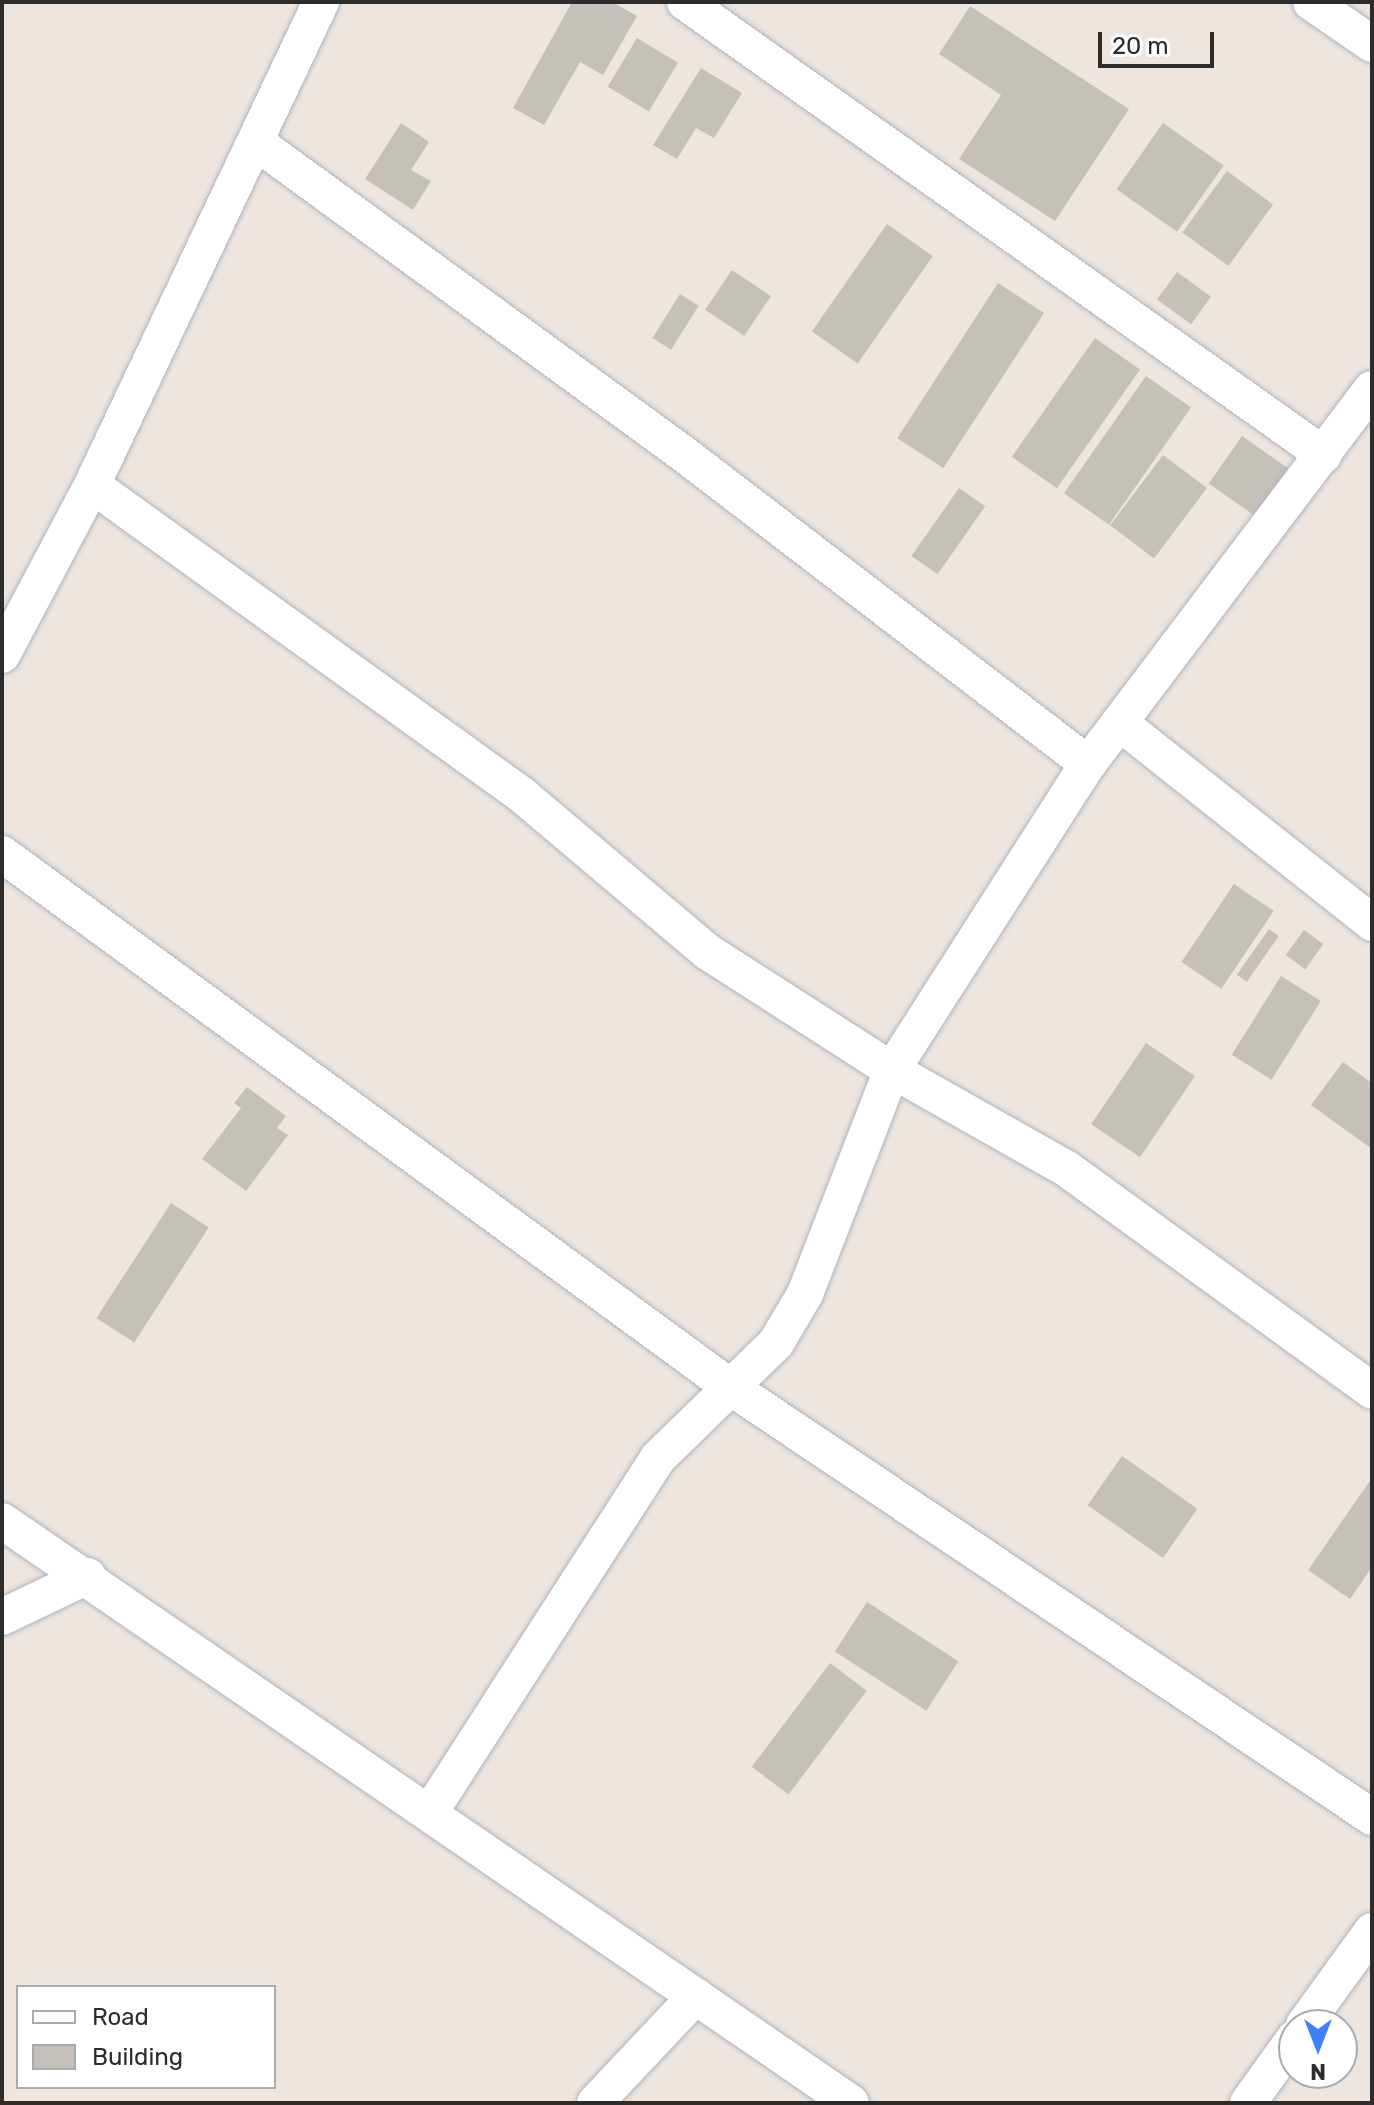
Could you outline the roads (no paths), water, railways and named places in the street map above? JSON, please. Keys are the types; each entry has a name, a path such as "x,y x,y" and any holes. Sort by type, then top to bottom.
{"street":[{"path":"2,655 92,485 257,143 321,2"},
{"path":"685,2 1324,455"},
{"path":"1311,2 1372,44"},
{"path":"257,143 685,455 1088,764"},
{"path":"430,1812 658,1458 733,1389 776,1343 805,1294 892,1070 1088,764 1372,389"},
{"path":"92,485 522,795 708,952 892,1070 1067,1169 1372,1391"},
{"path":"1120,723 1372,923"},
{"path":"2,854 733,1389 1372,1817"},
{"path":"2,1521 88,1576 851,2103"},
{"path":"2,1617 88,1576"},
{"path":"1316,2009 1372,1931"},
{"path":"595,2103 696,1996"},
{"path":"1248,2103 1278,2061"}]}
